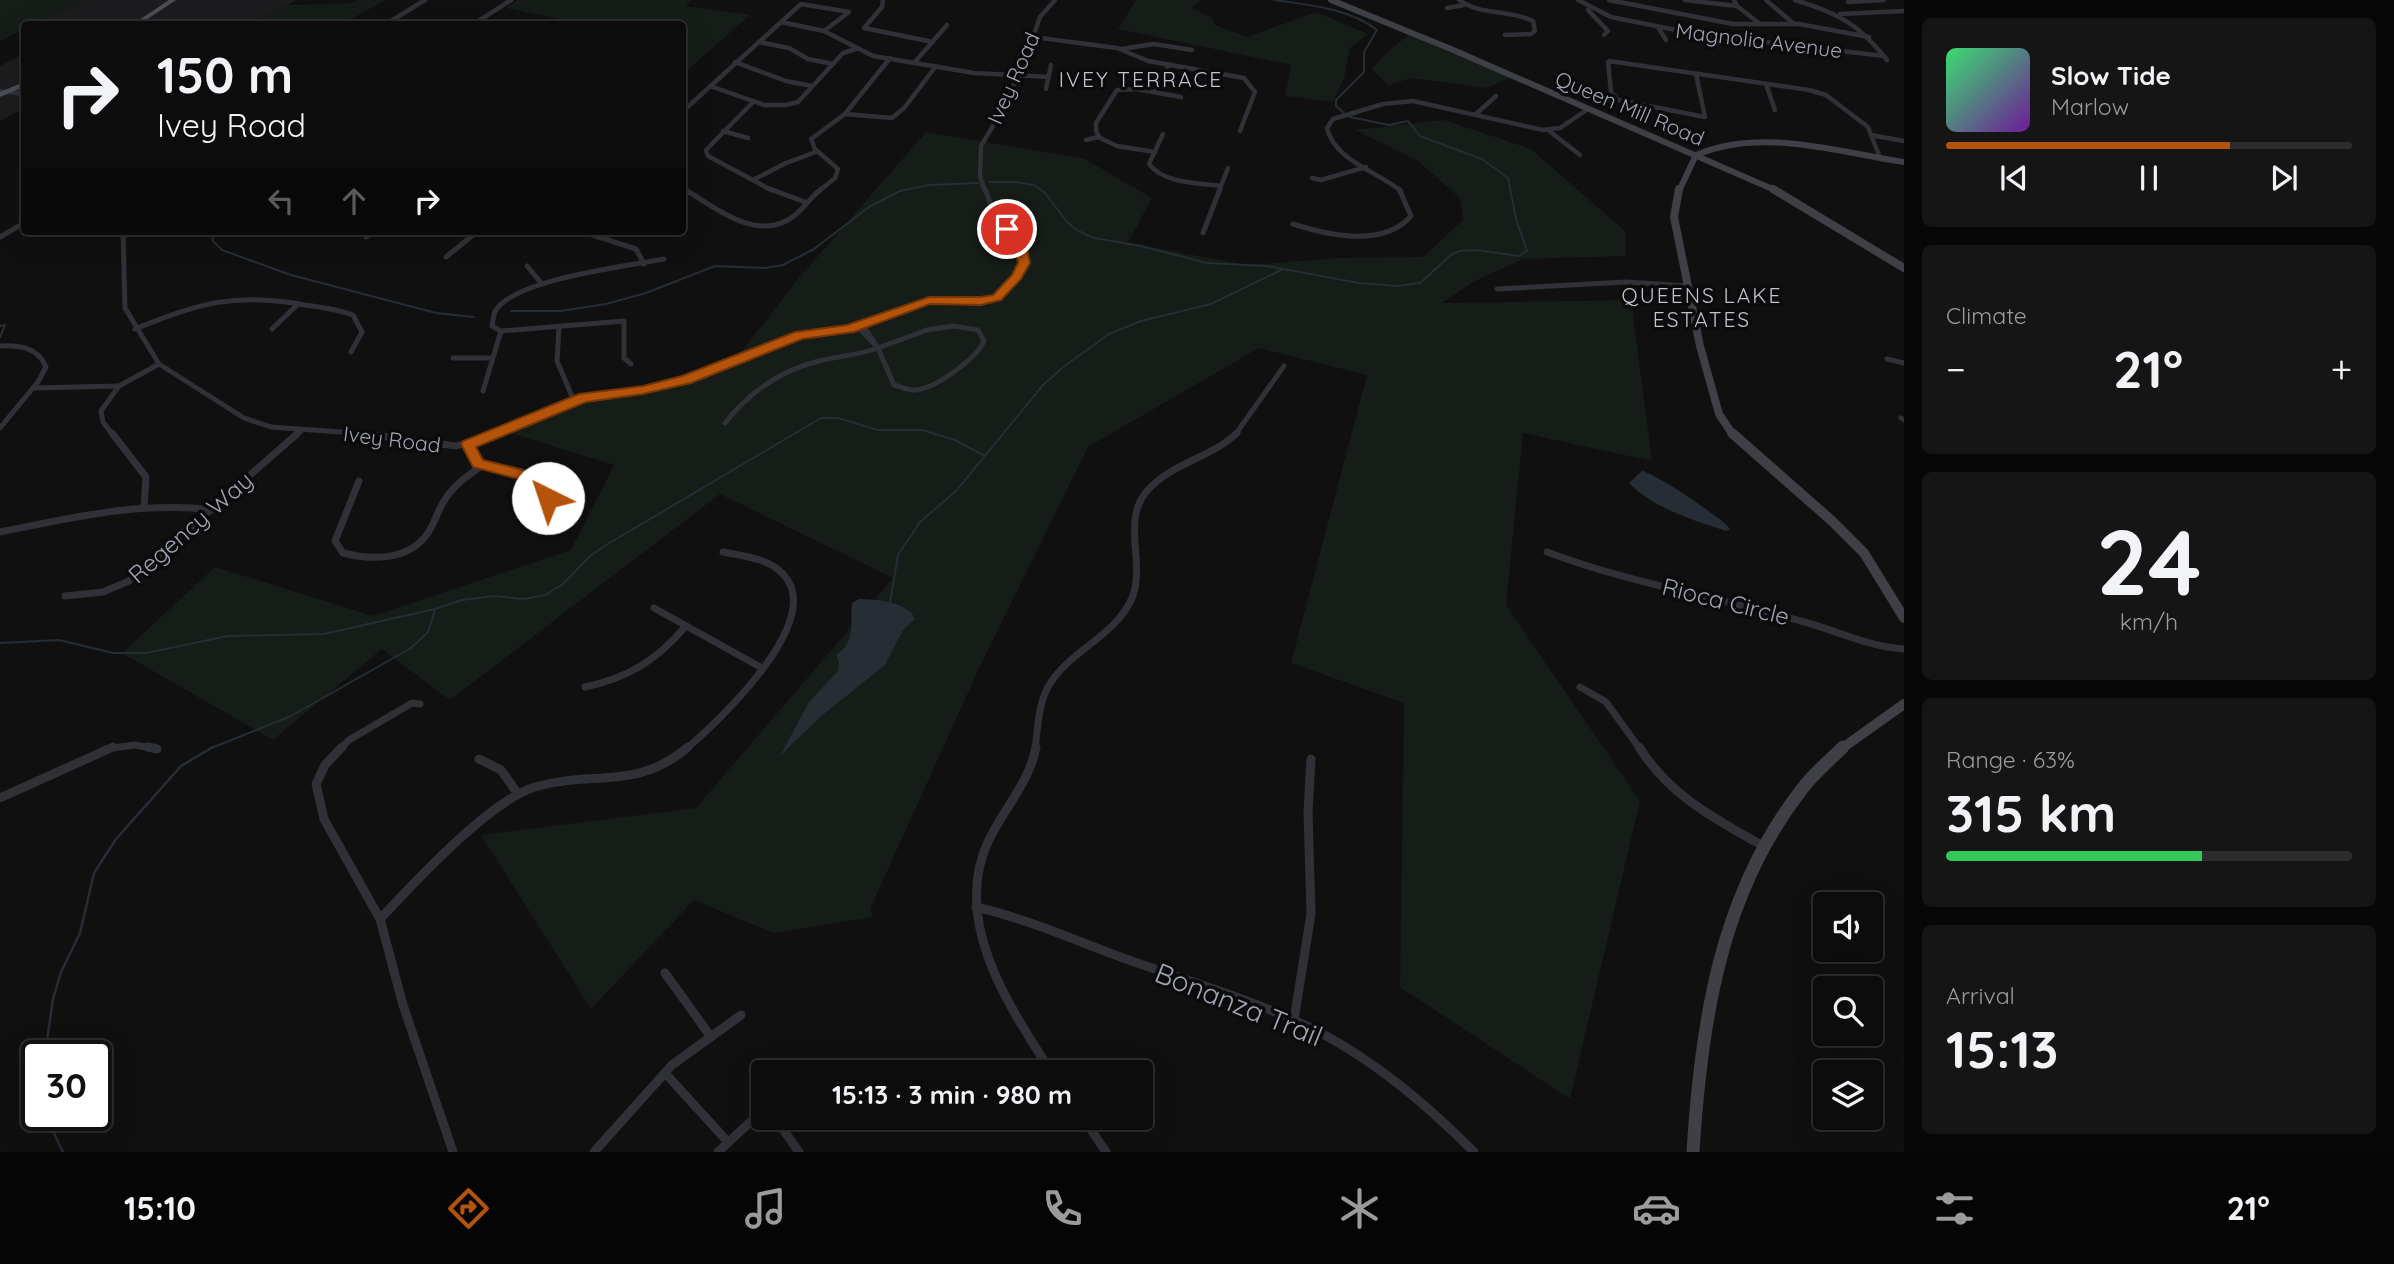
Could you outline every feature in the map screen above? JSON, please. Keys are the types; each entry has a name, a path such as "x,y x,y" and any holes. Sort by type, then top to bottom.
{"main road":[{"path":"141,21 173,0"},
{"path":"3,93 21,85"}],"street":[{"path":"391,21 425,0"},
{"path":"479,21 511,0"},
{"path":"883,0 882,7 864,28 933,42"},
{"name":"Ivey Road","path":"159,364 244,418 271,427 382,435 444,446 468,444 574,401 676,382 725,366 799,335 839,332 929,300 997,298 1017,276 1024,263 1024,255 993,210 983,188 979,163 981,146 1011,95 1021,53 1033,37 1040,17 1055,0"},
{"name":"Queen Mill Road","path":"1331,0 1375,16 1696,155 1804,205 1904,268"},
{"path":"1459,0 1464,5"},
{"path":"1578,0 1606,27 1608,31 1604,34"},
{"name":"Magnolia Avenue","path":"1578,0 1611,17 1658,27 1720,38 1789,44 1885,58 1869,37 1842,15"},
{"path":"1609,0 1717,22 1793,23 1869,37"},
{"path":"1685,0 1737,6"},
{"path":"1734,0 1737,6 1760,24"},
{"path":"1766,0 1793,23"},
{"path":"1796,0 1842,15 1904,12"},
{"path":"1845,1 1885,0"},
{"path":"1845,1 1866,14"},
{"path":"686,108 801,4 849,12 824,31"},
{"path":"1447,8 1464,5 1520,15 1533,21 1535,31 1531,34 1505,35"},
{"path":"781,22 824,31 856,49 890,58 974,73 1049,77"},
{"path":"914,62 947,25"},
{"path":"1658,27 1665,40"},
{"path":"1033,37 1121,49 1153,44 1192,50"},
{"path":"759,42 789,48 808,58 832,64"},
{"path":"1789,44 1795,52"},
{"path":"709,86 752,103 766,106 789,105 798,102 843,53 856,49"},
{"path":"1121,49 1142,59 1236,75 1250,82 1255,96 1240,131"},
{"path":"686,190 750,226 784,223 835,178 838,169 816,152 811,146 811,139 845,114 890,58"},
{"path":"735,62 786,81 812,86"},
{"path":"1696,74 1706,117 1618,100 1611,92 1608,62 1696,74 1766,84 1826,95 1868,127 1880,158"},
{"path":"1155,92 1169,64"},
{"path":"1046,89 1051,65"},
{"path":"845,114 892,118 905,107 936,66"},
{"path":"1766,84 1774,110"},
{"path":"1155,152 1114,145 1098,137 1094,129 1096,123 1115,91 1130,89 1181,97"},
{"path":"3,93 21,94"},
{"path":"1476,114 1496,96"},
{"path":"1293,224 1340,236 1388,231 1408,222 1411,216 1401,191 1331,144 1326,130 1327,124 1333,119 1402,101 1440,105 1521,128 1548,131 1559,128 1588,109"},
{"path":"752,103 706,150 708,156 783,196 805,202"},
{"path":"723,131 748,138"},
{"path":"1548,131 1580,155"},
{"path":"1163,134 1149,167 1157,174 1221,186"},
{"path":"1871,135 1904,141"},
{"path":"1086,141 1098,137"},
{"path":"1904,162 1751,142 1696,155 1679,188 1674,217 1700,346 1719,414 1734,437 1858,545 1904,618"},
{"path":"753,180 786,163 816,152"},
{"path":"1203,233 1227,167"},
{"path":"1312,178 1321,180 1366,167"},
{"path":"0,237 21,225"},
{"path":"123,235 125,308 135,329 159,364 119,386 106,402 101,416 146,477 144,507"},
{"path":"446,257 473,235"},
{"path":"592,235 636,249 644,264"},
{"path":"631,364 624,358 624,321 501,331 492,326 491,320 497,307 513,295 542,284 664,259"},
{"path":"527,266 542,284"},
{"path":"1497,289 1626,282 1688,286"},
{"path":"135,329 186,309 220,300 262,299 353,315 361,325 362,332 351,352"},
{"path":"272,329 298,304"},
{"path":"725,423 738,405 756,389 813,362 855,356 878,348 917,333 957,325 978,330 984,341 980,350 939,381 928,388 914,391 894,385 878,348 870,344 860,326"},
{"path":"559,327 557,361 574,401"},
{"path":"483,391 501,331"},
{"path":"0,346 21,346 41,355 46,367 33,388 0,428"},
{"path":"453,358 491,358"},
{"path":"1887,359 1904,363"},
{"path":"1043,1060 998,978 981,931 975,893 979,864 1004,812 1030,772 1038,723 1050,683 1116,621 1132,599 1136,582 1134,530 1137,506 1146,492 1162,477 1235,436 1284,366"},
{"path":"33,388 119,386"},
{"name":"Regency Way","path":"65,596 103,592 130,582 302,430"},
{"path":"468,444 478,463 524,474 545,484 548,498 534,518"},
{"path":"359,481 335,541 343,553 370,559 388,557 421,541 446,497 467,476 483,465"},
{"path":"0,533 144,507 181,505 212,510"},
{"path":"380,919 476,826 518,794 553,784 639,774 678,757 701,737 776,650 791,611 791,587 784,573 769,565 723,552"},
{"name":"Rioca Circle","path":"1547,552 1594,569 1803,621 1882,648 1904,649"},
{"path":"654,608 762,667"},
{"path":"585,687 608,683 637,672 661,653 685,627"},
{"path":"1580,687 1601,695 1663,780 1706,813 1763,846"},
{"path":"420,704 412,703 349,740 325,765 316,784 324,819 380,919 403,1005 453,1152"},
{"path":"1693,1152 1699,1057 1711,987 1729,923 1752,866 1795,798 1832,757 1851,740 1904,704"},
{"path":"0,798 107,748 135,745 157,749"},
{"path":"1294,1020 1311,914 1308,837 1311,759"},
{"path":"479,760 501,770 518,794"},
{"name":"Bonanza Trail","path":"976,907 1028,923 1294,1020 1342,1046 1389,1078 1442,1121 1474,1152"},
{"path":"665,973 711,1037"},
{"path":"594,1152 666,1073 741,1015"},
{"path":"666,1073 727,1141"},
{"path":"718,1152 751,1120"},
{"path":"783,1130 799,1152"},
{"path":"1091,1130 1106,1152"}],"shaded area":[{"path":"0,0 87,0 42,21 21,21 21,30 0,41"},
{"path":"87,0 296,0 258,21 41,21"},
{"path":"358,0 386,0 348,21 257,21 286,5 352,3"},
{"path":"517,0 692,0 685,6 750,15 686,71 686,21 570,21 506,8"},
{"path":"1136,0 1201,0 1192,8 1213,18 1215,25 1247,37 1316,12 1368,34 1350,48 1344,78 1333,102 1285,96 1291,65 1118,29"},
{"path":"1414,31 1512,77 1487,88 1412,78 1388,85 1372,69 1387,52"},
{"path":"21,56 21,110 0,121 0,66"},
{"path":"1444,120 1531,149 1626,232 1625,256 1523,259 1473,282 1442,303 1631,300 1652,461 1523,433 1506,605 1640,801 1570,1099 1400,987 1404,703 1291,663 1367,375 1259,348 1088,447 981,664 870,909 873,917 774,933 694,900 591,1009 481,835 696,808 893,578 720,494 450,700 382,649 273,740 122,653 215,567 373,616 571,550 614,465 507,432 595,395 650,391 684,383 732,364 798,279 926,132 1085,159 1152,198 1128,243 1248,265 1339,258 1423,257 1463,220 1460,198 1418,161 1355,130"},
{"path":"1642,471 1688,497 1730,529 1726,531 1687,518 1650,500 1629,483"},
{"path":"859,599 899,605 912,613 915,619 903,630 885,665 820,717 780,756 809,702 838,671 836,655 847,645 852,603"}],"waterway":[{"path":"1274,0 1341,12 1377,30 1364,52 1364,72 1336,100 1336,106 1344,113"},
{"path":"989,182 1034,185 1045,193 1067,222 1078,231 1094,238 1141,246 1207,263 1267,266 1359,283 1397,286 1420,283 1459,251 1476,250 1519,256 1527,251 1516,219 1508,178 1482,159 1420,136 1408,121 1389,125 1350,117"},
{"path":"511,311 561,311 606,304 646,293 715,266 765,268 783,265 814,249 869,207 900,191 929,185 978,183"},
{"path":"212,235 213,241 222,250 291,275 436,313 474,317"},
{"path":"890,603 898,555 920,522 957,490 1043,385 1062,368 1109,334 1141,321 1211,304 1281,270"},
{"path":"0,326 5,325 0,337"},
{"path":"0,643 59,640 113,653 146,653 228,636 324,634 435,609 462,600 494,596 524,599 545,595 563,584 590,556 606,545 821,418 838,418 878,430 922,430 955,440 983,455"},
{"path":"211,748 291,716 411,648 428,632 435,610"},
{"path":"47,1040 53,999 61,972 80,933 94,873 116,839 181,766 211,748"},
{"path":"53,1131 63,1152"}],"district":[{"name":"IVEY TERRACE","path":"1141,79"},
{"name":"QUEENS LAKE ESTATES","path":"1702,307"}],"route":[{"path":"548,498 548,489 539,479 478,463 468,444 584,398 643,390 686,380 799,335 839,332 929,300 981,301 997,298 1017,276 1024,263 1021,248 1007,229"}]}
